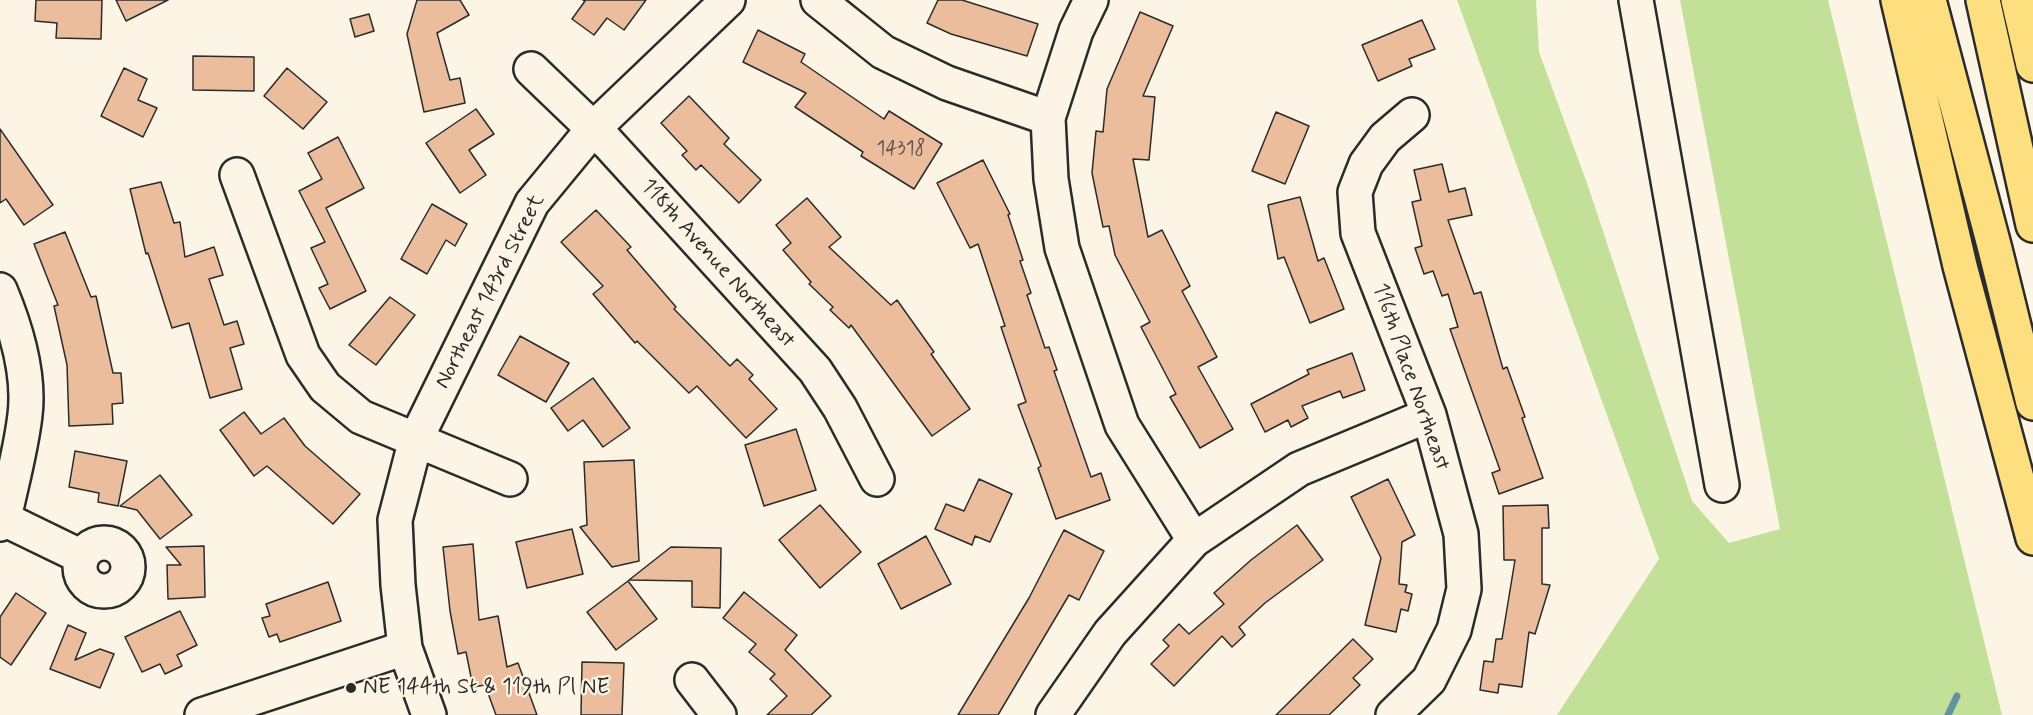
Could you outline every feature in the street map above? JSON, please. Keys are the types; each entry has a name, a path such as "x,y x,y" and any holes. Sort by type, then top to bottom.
{"highway":[{"path":"1898,0 1960,266 2033,538"},
{"path":"1929,0 1944,49 2033,403"},
{"path":"1983,0 2033,225"},
{"path":"2018,0 2033,65"},
{"path":"1944,49 1940,74 1989,291 1980,337"}],"street":[{"name":"Northeast 143rd Street","path":"429,715 405,648 398,585 395,520 416,439 532,203 592,129 728,0"},
{"path":"818,0 883,52 947,83 1048,118"},
{"path":"1091,0 1076,31 1048,118 1051,179 1062,248 1122,425 1194,540"},
{"path":"1636,0 1722,485"},
{"name":"118th Avenue Northeast","path":"531,69 592,129 815,370 840,408 877,479"},
{"name":"116th Place Northeast","path":"1393,715 1429,680 1454,630 1464,589 1461,534 1429,415 1358,233 1355,192 1366,164 1385,138 1412,115"},
{"path":"237,175 303,355 325,387 361,417 510,478"},
{"path":"0,290 13,321 25,374 25,414 2,522 82,557"},
{"path":"1053,715 1110,633 1194,540 1299,469 1429,415"},
{"path":"202,715 405,648"},
{"path":"692,680 719,715"}],"green space":[{"path":"1457,0 1536,0 1539,52 1589,189 1692,501 1729,543 1780,529 1680,0 1828,0 2002,715 1557,715 1659,559"}],"building":[{"path":"36,0 102,0 101,39 56,38 57,23 35,21"},
{"path":"116,0 168,0 126,21"},
{"path":"417,0 460,0 469,15 437,33 450,80 460,78 465,103 424,112 407,34"},
{"path":"583,0 646,0 624,30 607,18 594,35 572,19 585,1"},
{"path":"938,0 962,0 1038,24 1027,56 951,34 927,23"},
{"path":"1140,12 1173,26 1143,96 1155,97 1149,160 1133,159 1148,237 1162,230 1190,286 1182,291 1217,357 1198,367 1233,429 1200,448 1170,397 1176,394 1141,327 1150,322 1115,255 1109,226 1103,227 1092,173 1096,131 1103,132 1107,89"},
{"path":"369,14 374,31 355,37 350,19"},
{"path":"1422,20 1435,49 1409,59 1412,66 1378,81 1362,45"},
{"path":"758,30 805,54 801,62 884,119 889,111 942,144 914,189 861,156 863,152 795,107 806,93 743,62"},
{"path":"193,56 254,57 254,91 193,90"},
{"path":"124,68 147,79 138,100 157,108 143,137 101,116"},
{"path":"287,68 327,102 303,129 264,96"},
{"path":"689,96 729,138 724,144 761,180 739,203 701,165 696,170 682,155 687,151 661,123"},
{"path":"476,109 494,134 469,150 486,175 460,193 426,143"},
{"path":"1276,112 1309,126 1285,184 1252,171"},
{"path":"0,129 53,205 24,225 6,199 0,203"},
{"path":"338,137 364,188 326,208 366,291 330,309 319,288 328,284 311,248 325,242 299,191 322,179 308,153"},
{"path":"983,160 1010,214 1008,215 1023,260 1020,261 1031,293 1027,295 1045,348 1049,347 1057,370 1054,371 1091,477 1101,473 1110,500 1056,519 1038,468 1041,466 1018,405 1026,402 1001,327 1005,326 978,244 970,248 937,183"},
{"path":"1442,164 1449,192 1465,188 1472,215 1448,220 1474,294 1481,292 1503,369 1507,367 1543,478 1499,494 1492,473 1500,470 1450,329 1458,327 1448,294 1442,296 1433,271 1424,274 1415,248 1422,246 1412,202 1421,200 1414,170"},
{"path":"161,182 174,223 180,222 185,257 214,247 223,275 209,279 224,325 237,321 244,344 230,348 242,389 210,398 189,323 172,328 148,253 146,254 130,189"},
{"path":"1300,197 1318,261 1324,258 1344,309 1310,323 1284,257 1278,259 1268,205"},
{"path":"807,198 841,237 829,247 891,305 897,300 934,352 931,354 970,409 932,436 851,325 849,328 830,310 833,307 809,284 811,282 783,250 791,243 776,225"},
{"path":"432,204 467,224 455,246 446,240 427,274 401,259"},
{"path":"596,210 631,247 627,250 676,307 674,309 730,366 737,359 753,375 749,379 777,409 746,438 697,386 689,393 637,341 635,343 593,294 603,286 561,242"},
{"path":"65,232 91,297 96,296 113,373 121,373 123,403 112,404 113,424 69,426 67,365 54,306 58,305 34,244"},
{"path":"390,297 415,315 376,365 349,345"},
{"path":"520,336 569,363 546,402 498,375"},
{"path":"1352,353 1365,390 1343,398 1340,391 1302,406 1308,418 1291,427 1288,420 1265,432 1251,404 1309,374 1307,370"},
{"path":"593,378 630,428 603,447 583,420 568,431 551,408"},
{"path":"244,412 261,434 284,418 305,446 360,494 333,524 267,466 254,476 220,430"},
{"path":"796,429 816,490 764,506 745,445"},
{"path":"75,451 127,461 118,506 98,502 99,493 69,487"},
{"path":"634,460 639,561 612,567 580,527 587,525 584,462"},
{"path":"160,475 192,515 160,539 137,510 120,506"},
{"path":"979,479 1012,494 990,542 975,536 972,545 935,529 946,504 964,511"},
{"path":"1388,479 1415,535 1402,542 1399,584 1407,585 1405,592 1412,594 1408,611 1401,609 1396,632 1365,625 1381,558 1351,497"},
{"path":"820,505 861,552 820,588 779,540"},
{"path":"1548,505 1549,528 1542,528 1542,584 1550,585 1535,634 1529,632 1522,687 1499,684 1498,693 1480,690 1484,661 1493,662 1496,639 1502,639 1515,560 1504,560 1503,506"},
{"path":"1297,525 1323,560 1265,603 1239,627 1245,635 1232,647 1222,636 1174,686 1151,664 1169,646 1163,640 1179,624 1189,634 1224,604 1214,593 1251,560"},
{"path":"572,529 583,574 527,588 516,542"},
{"path":"1064,530 1104,551 1079,600 1069,595 998,715 958,715 1029,598"},
{"path":"926,536 951,584 901,609 878,564"},
{"path":"473,544 479,620 498,616 507,667 518,663 537,715 496,715 485,685 473,687 466,652 458,654 450,611 443,547"},
{"path":"204,546 205,597 168,599 167,565 181,565 166,547"},
{"path":"671,547 721,548 720,608 692,607 692,581 629,580"},
{"path":"628,581 657,619 616,650 587,612"},
{"path":"328,582 341,621 280,642 277,634 269,637 262,618 270,616 266,604"},
{"path":"744,592 797,635 785,650 831,696 811,715 767,715 787,696 770,679 775,674 749,652 756,644 723,618"},
{"path":"16,593 46,613 11,665 0,657 0,617"},
{"path":"180,611 197,645 177,655 182,666 165,674 160,664 142,672 125,637"},
{"path":"68,625 86,633 75,660 100,649 114,654 100,688 50,669"},
{"path":"1353,639 1373,659 1353,678 1360,685 1329,715 1276,715"},
{"path":"582,662 624,663 622,715 581,715"}],"waterway":[{"path":"1948,715 1957,696"}],"place":[{"name":"NE 144th St & 119th Pl NE","path":"351,688"}]}
